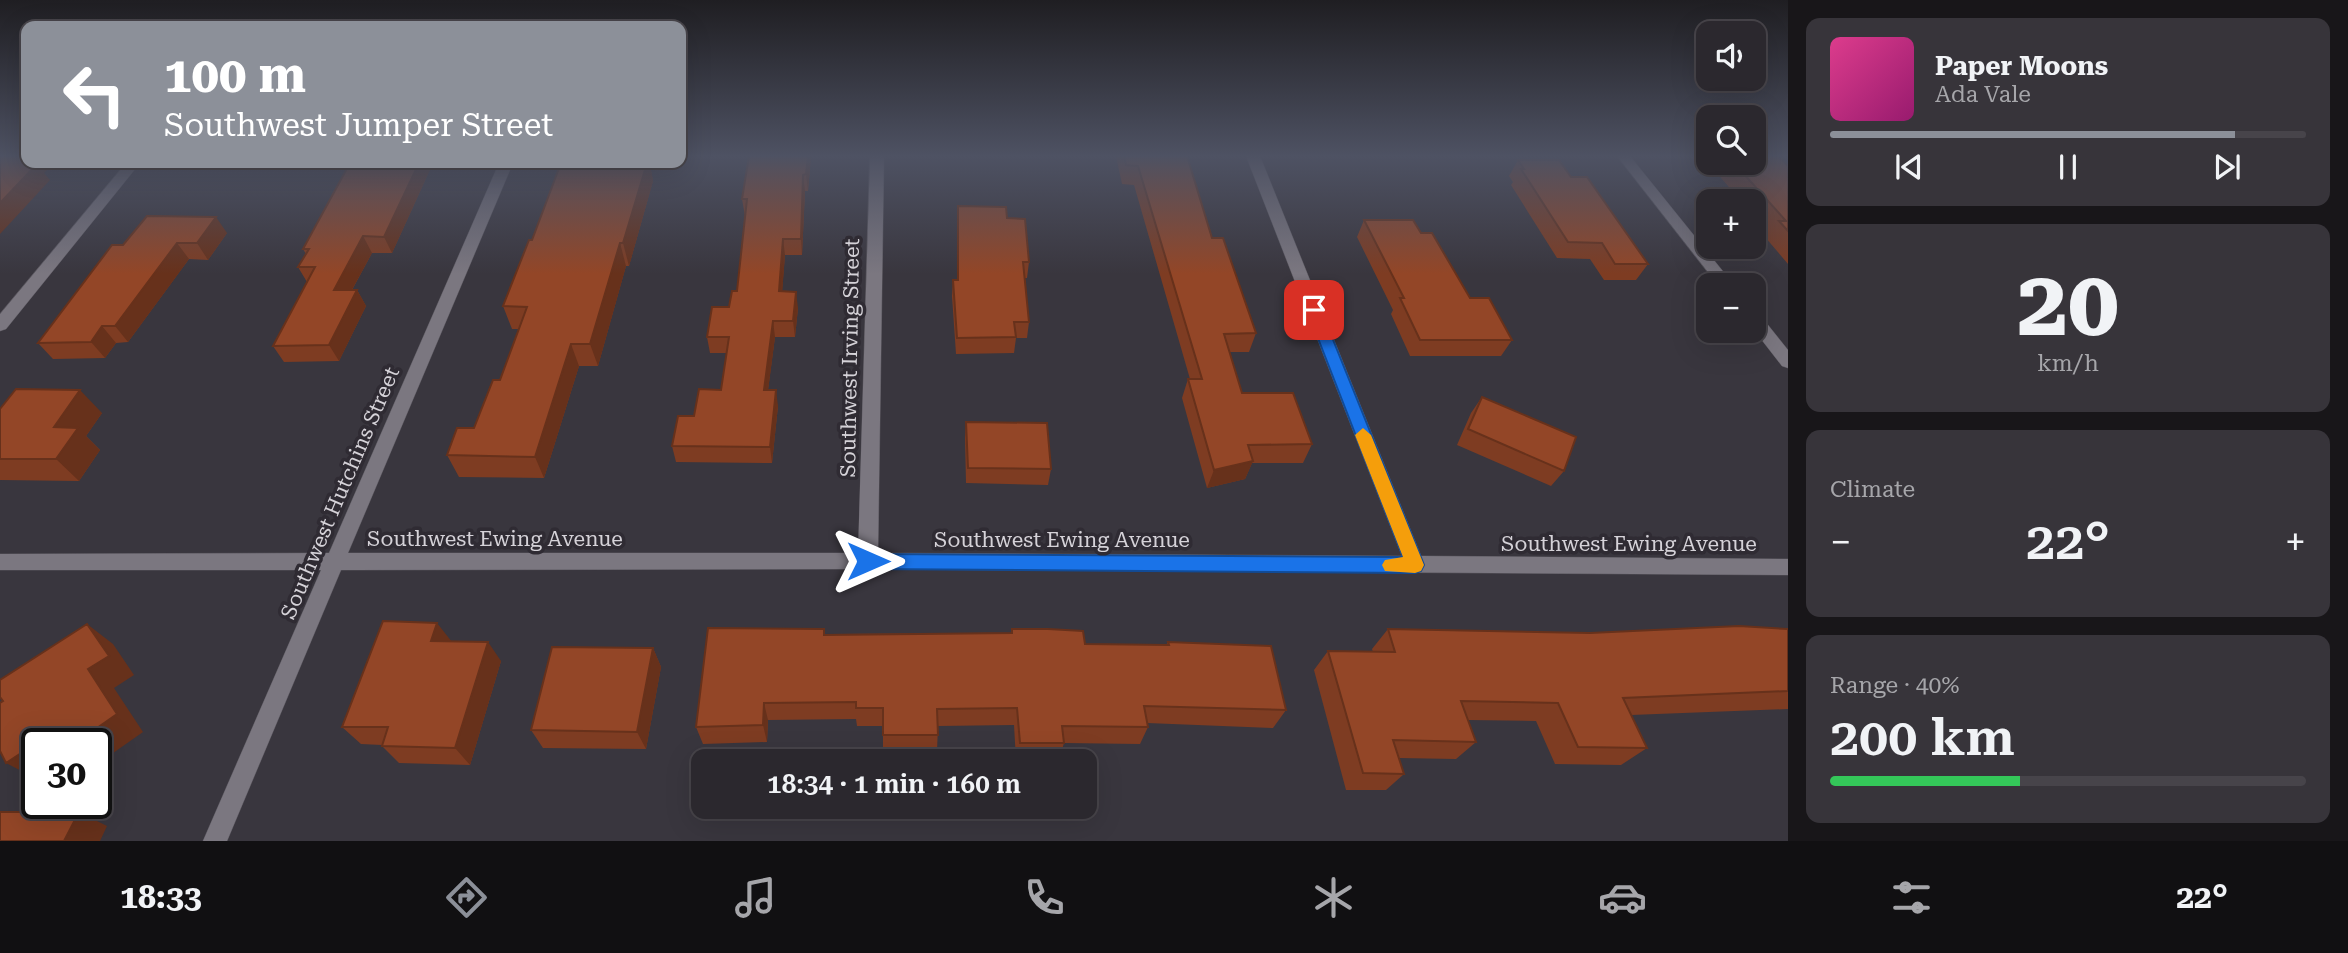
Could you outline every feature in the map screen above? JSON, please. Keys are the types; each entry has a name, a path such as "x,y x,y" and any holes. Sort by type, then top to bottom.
{"street":[{"path":"0,324 106,195"},
{"name":"Southwest Hutchins Street","path":"215,841 492,195"},
{"name":"Southwest Irving Street","path":"868,561 876,195"},
{"path":"1269,195 1415,565"},
{"path":"1654,195 1716,273"},
{"path":"1766,334 1788,362"},
{"name":"Southwest Ewing Avenue","path":"0,562 868,561 1788,567"}],"building":[{"path":"332,195 404,195 384,237 363,236 334,290 357,290 329,345 273,346 315,267 298,267 309,249 303,249"},
{"path":"549,195 637,195 590,344 571,344 535,457 447,455 457,428 474,428 493,380 500,380 527,307 503,306 529,240 532,240"},
{"path":"743,195 802,195 801,239 783,239 779,291 796,292 793,321 773,321 764,390 776,390 770,447 672,446 678,416 694,416 699,389 721,390 729,337 707,337 712,307 729,307 732,291 737,291 747,199 742,199"},
{"path":"1147,195 1199,195 1212,238 1223,238 1256,333 1224,334 1242,393 1293,393 1312,444 1248,445 1253,461 1214,470 1188,379 1202,379"},
{"path":"1538,195 1600,195 1648,264 1615,264 1602,243 1568,242"},
{"path":"1766,195 1788,195 1788,231 1779,221 1786,221 1766,199"},
{"path":"958,206 1006,207 1007,218 1025,219 1029,262 1023,262 1029,322 1014,322 1016,337 957,338 953,280 958,280"},
{"path":"147,216 216,217 197,243 177,243 115,326 102,326 91,342 38,343 112,245 123,245"},
{"path":"1364,220 1413,220 1421,233 1432,233 1470,298 1489,298 1512,340 1420,340 1400,298 1404,298"},
{"path":"16,389 80,390 54,427 78,428 56,459 0,459 0,409"},
{"path":"1482,397 1576,437 1564,471 1468,429"},
{"path":"966,422 1047,423 1051,469 968,468"},
{"path":"383,621 437,623 431,641 488,642 455,748 382,746 388,727 342,727"},
{"path":"87,624 109,656 88,669 117,714 97,728 21,728 21,753 6,763 0,751 0,703 3,701 0,697 0,680"},
{"path":"1739,626 1788,629 1788,691 1623,698 1647,748 1578,747 1558,703 1461,701 1476,742 1393,740 1404,774 1363,773 1328,651 1395,652 1388,629 1590,633"},
{"path":"708,628 824,629 824,635 1012,633 1012,629 1048,629 1083,631 1085,644 1169,645 1168,642 1271,646 1286,710 1144,706 1148,727 1062,726 1064,743 1020,743 1017,708 937,709 938,735 883,735 883,708 856,708 856,702 764,703 763,725 696,727"},
{"path":"552,647 653,648 637,732 531,730"},
{"path":"0,812 21,812 21,819 75,819 64,841 0,841"}],"slow traffic":[{"path":"1363,435 1415,565 1391,565"}],"route":[{"path":"868,561 1415,565 1314,310"}]}
